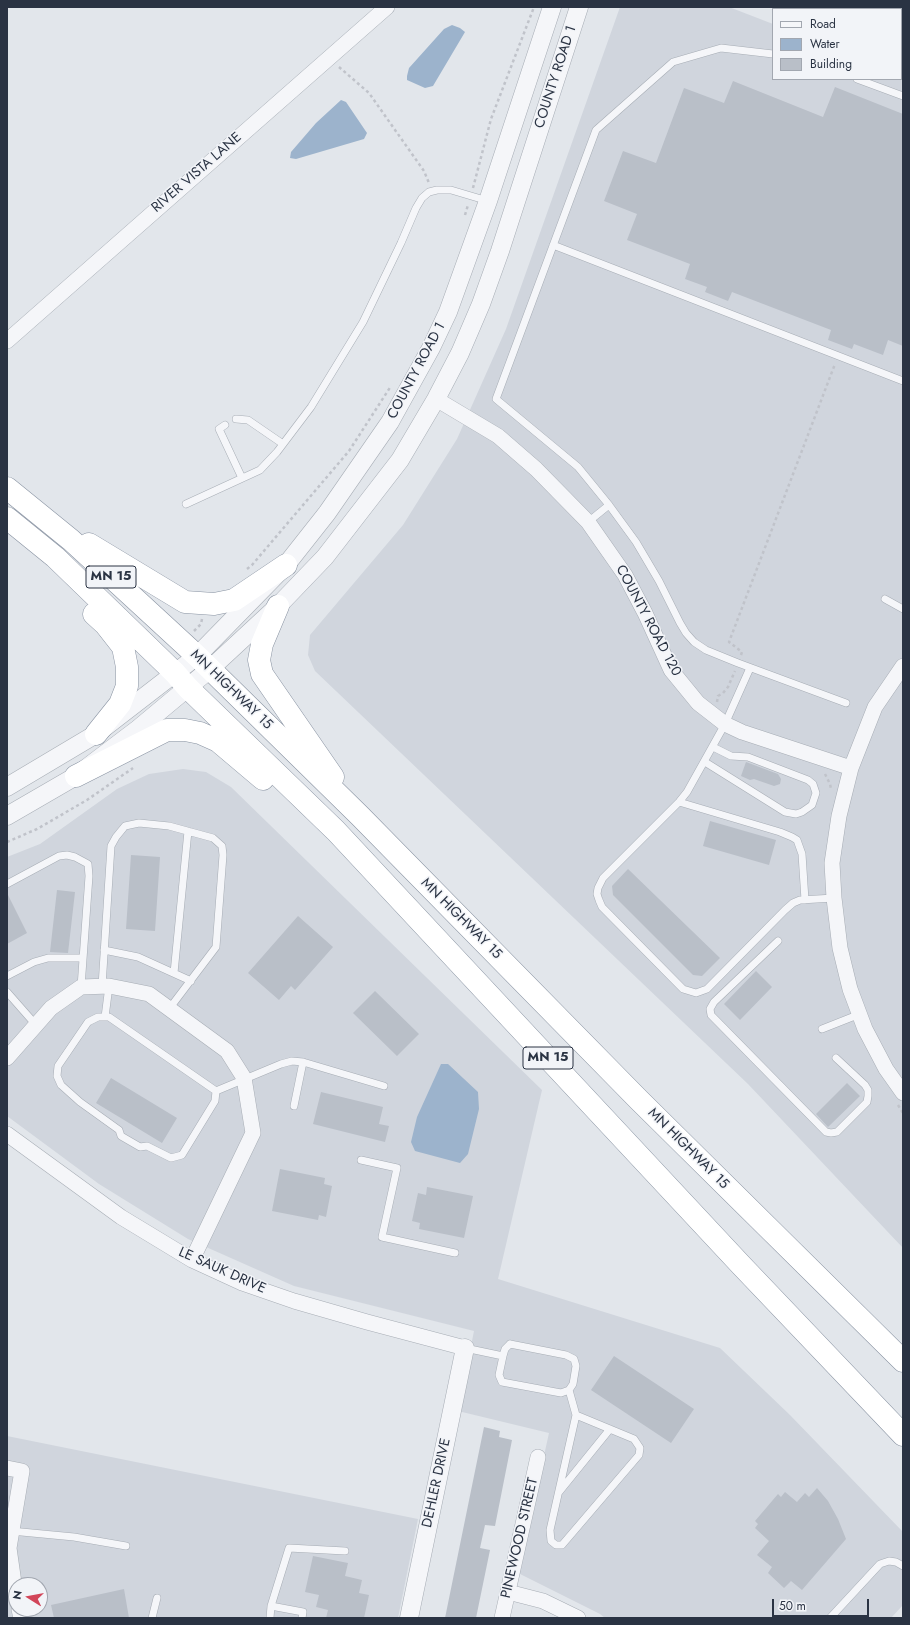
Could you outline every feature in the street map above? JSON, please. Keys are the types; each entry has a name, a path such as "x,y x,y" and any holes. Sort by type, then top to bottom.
{"highway":[{"name":"MN HIGHWAY 15","path":"7,488 71,540 204,663 360,816 639,1100 903,1361"},
{"name":"MN HIGHWAY 15","path":"7,518 55,557 336,830 741,1265 903,1435"},
{"path":"47,521 96,548 185,602 214,604 234,600 286,566"},
{"path":"32,538 59,582 104,624 123,648 128,667 127,686 120,704 96,734"},
{"path":"278,606 262,644 259,660 262,674 360,816"},
{"path":"76,776 167,730 185,730 200,733 218,741 370,867"}],"street":[{"name":"RIVER VISTA LANE","path":"7,341 387,7"},
{"name":"COUNTY ROAD 1","path":"204,663 286,566 336,500 390,422 410,388 448,312 488,201 552,7"},
{"name":"COUNTY ROAD 1","path":"181,681 278,606 325,557 400,460 436,400 460,353 484,298 579,7"},
{"name":"COUNTY ROAD 120","path":"436,400 504,441 536,468 588,522 625,575 645,613 671,670 698,703 719,720 742,732 851,768"},
{"path":"903,666 875,707 851,768 839,816 832,862 834,898 840,948 850,989 865,1029 886,1069 903,1093"},
{"path":"7,787 181,681"},
{"path":"7,816 76,776 181,681"},
{"path":"7,1058 51,1008 81,987 105,986 149,994 227,1051 244,1078 252,1133 192,1260"},
{"name":"LE SAUK DRIVE","path":"7,1134 121,1217 192,1260 242,1283 294,1301 465,1348"},
{"name":"DEHLER DRIVE","path":"409,1618 465,1348"},
{"name":"PINEWOOD STREET","path":"502,1618 538,1457"},
{"path":"7,1468 22,1471 9,1548 13,1577"},
{"path":"508,1592 543,1601 578,1618"}],"lane":[{"path":"772,54 720,48 673,62 596,130 496,400 578,468 609,505 636,542 659,581 686,633 694,642 706,650 738,664 846,703"},
{"path":"860,80 903,96"},
{"path":"186,504 260,470 283,444 311,407 363,322 422,198 432,191 452,190 488,201"},
{"path":"553,245 903,381"},
{"path":"236,419 248,420 283,444"},
{"path":"226,424 219,429 242,478"},
{"path":"588,522 609,505"},
{"path":"885,599 903,609"},
{"path":"750,668 719,720 713,747 696,779 679,802 603,878 597,894 602,907 683,989 696,992 707,989 793,903 805,900 834,898"},
{"path":"705,762 785,812 796,814 808,810 812,805 816,793 815,788 808,780 748,757 728,755 713,747"},
{"path":"679,802 780,832 797,840 802,854 805,900"},
{"path":"105,1017 104,950 111,846 125,826 138,823 170,826 213,838 222,846 223,855 216,947 169,1009"},
{"path":"174,973 188,831"},
{"path":"7,884 59,856 67,855 75,857 88,864 89,876 81,987"},
{"path":"778,941 714,1002 710,1009 711,1015 826,1132 831,1133 837,1132 867,1102 868,1096 868,1090 865,1085 836,1058"},
{"path":"104,950 138,957 191,980"},
{"path":"7,976 34,962 48,958 83,958"},
{"path":"7,992 36,1025"},
{"path":"822,1029 860,1014"},
{"path":"98,1017 109,1017 216,1091 215,1100 182,1155 171,1158 147,1146 140,1147 121,1136 119,1130 80,1102 61,1085 57,1076 58,1066 88,1022 98,1017"},
{"path":"216,1091 244,1078 292,1061 303,1062 384,1086"},
{"path":"294,1106 303,1062"},
{"path":"361,1160 397,1168 382,1237 456,1253"},
{"path":"510,1344 566,1355 574,1359 576,1366 573,1384 569,1390 561,1393 502,1382 499,1375 503,1356 505,1349 510,1344"},
{"path":"465,1348 503,1356"},
{"path":"569,1390 576,1415 550,1530 551,1541 556,1545 562,1545 639,1456 640,1448 634,1439 576,1415"},
{"path":"558,1494 610,1430"},
{"path":"11,1531 74,1537 126,1546"},
{"path":"270,1618 271,1606 289,1548 345,1551"},
{"path":"830,1618 880,1564 890,1561 896,1562 903,1566"},
{"path":"152,1618 157,1598"},
{"path":"271,1606 303,1612 302,1618"}],"path":[{"path":"465,217 491,119 534,7"},
{"path":"328,58 369,93 424,171 432,191"},
{"path":"719,720 718,696 724,693 728,687 742,652 729,642 838,357"},
{"path":"241,573 252,565 349,451 392,384"},
{"path":"7,842 37,829 87,800 135,766"}],"shaded area":[{"path":"620,7 729,7 772,24 772,80 902,80 903,72 903,1248 748,1084 315,671 308,655 310,635 403,525 457,439 506,329"},
{"path":"183,769 206,772 231,787 542,1090 498,1279 720,1348 790,1415 903,1532 903,1605 891,1618 605,1618 600,1614 518,1573 549,1433 458,1411 474,1331 294,1286 188,1239 99,1184 7,1116 7,857 40,844 117,789 149,774"},
{"path":"7,1436 418,1519 398,1618 7,1618"}],"water":[{"path":"452,25 465,32 433,86 425,88 407,80 409,68 444,29"},
{"path":"341,100 346,102 367,133 364,139 296,159 290,158 291,152 316,123"},
{"path":"441,1064 448,1064 478,1092 479,1109 468,1154 460,1163 415,1151 411,1142 417,1117"}],"building":[{"path":"733,81 823,117 835,87 903,114 903,346 888,340 883,355 854,344 852,349 828,340 831,330 732,292 728,301 705,292 707,287 685,279 690,264 627,240 637,214 604,201 623,151 656,163 684,88 724,103"},
{"path":"746,762 778,774 781,779 780,784 774,786 754,779 750,780 741,776"},
{"path":"710,821 776,840 769,865 703,846"},
{"path":"131,855 160,857 155,931 126,929"},
{"path":"628,869 720,958 702,976 693,975 613,895 612,886"},
{"path":"57,890 75,892 68,953 50,952"},
{"path":"7,893 27,933 7,944"},
{"path":"298,916 333,947 295,990 291,986 279,1000 248,973"},
{"path":"756,971 772,987 740,1020 724,1004"},
{"path":"375,991 419,1034 397,1056 353,1013"},
{"path":"111,1078 177,1118 162,1143 96,1103"},
{"path":"847,1083 860,1096 828,1127 816,1114"},
{"path":"321,1092 383,1107 379,1124 389,1126 385,1142 313,1124"},
{"path":"280,1169 325,1178 324,1184 332,1186 326,1217 319,1215 318,1220 272,1211"},
{"path":"427,1187 473,1196 464,1238 419,1229 420,1223 412,1221 418,1193 426,1195"},
{"path":"614,1356 694,1409 671,1443 591,1390"},
{"path":"484,1427 500,1431 499,1437 512,1440 495,1526 485,1525 480,1548 490,1550 476,1618 445,1618"},
{"path":"817,1488 828,1501 838,1519 846,1539 802,1590 791,1581 784,1588 768,1573 772,1567 757,1555 769,1541 755,1528 758,1524 755,1521 778,1494 781,1497 785,1492 797,1502 805,1493 809,1497"},
{"path":"313,1556 348,1563 345,1576 362,1580 359,1593 369,1595 364,1618 326,1618 328,1610 316,1607 319,1595 305,1592"},
{"path":"124,1589 129,1618 54,1618 51,1605"}]}
